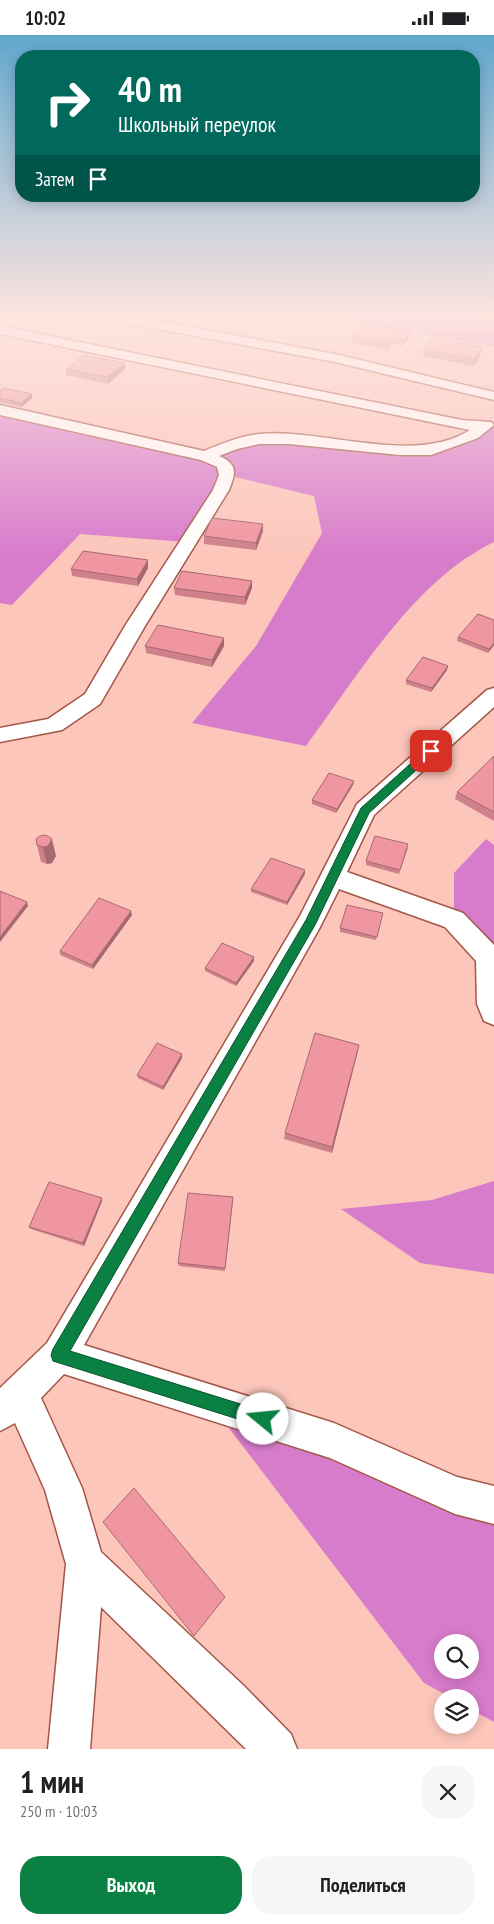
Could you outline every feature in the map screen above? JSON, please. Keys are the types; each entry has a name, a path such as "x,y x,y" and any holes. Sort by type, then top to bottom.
{"street":[{"path":"306,394 462,425 489,424"},
{"path":"0,410 206,456 224,464 227,475 221,490 155,594 93,699 54,725 0,735"},
{"path":"206,456 232,445 259,439 289,439 400,450 431,450 472,435 489,424"},
{"path":"69,1749 85,1564 63,1488 10,1403 59,1355 310,922 365,810 494,695"},
{"path":"332,877 454,921 490,957 491,1004 494,1013"},
{"path":"59,1355 334,1441 455,1495 494,1505"},
{"path":"85,1564 228,1700 276,1749"}],"shaded area":[{"path":"0,410 206,456 259,439 431,450 494,423 494,542 465,559 438,580 413,605 389,632 306,746 192,723 256,646 322,533 314,496 227,475 186,542 80,534 12,605 0,603"},
{"path":"486,839 494,845 494,1013 489,957 454,920 454,873"},
{"path":"494,1181 494,1274 420,1263 341,1209 432,1200"},
{"path":"209,1402 494,1505 494,1722 479,1714 479,1689 435,1689 424,1683"}],"building":[{"path":"0,394 32,394 21,403 0,398"},
{"path":"212,518 263,524 256,543 204,536"},
{"path":"83,551 148,560 137,579 71,569"},
{"path":"182,571 252,581 245,597 174,588"},
{"path":"478,614 494,620 494,643 489,649 458,637"},
{"path":"158,625 224,638 212,660 145,646"},
{"path":"423,657 448,666 432,688 406,680"},
{"path":"494,756 494,812 457,792"},
{"path":"329,773 354,781 337,809 312,800"},
{"path":"46,835 52,839 48,846 37,845 36,839"},
{"path":"375,836 408,844 400,870 366,861"},
{"path":"271,858 305,870 287,902 251,889"},
{"path":"0,891 27,902 0,937"},
{"path":"99,898 131,911 92,965 60,951"},
{"path":"347,905 383,913 377,937 340,928"},
{"path":"222,943 254,957 236,983 205,968"},
{"path":"315,1033 359,1045 332,1147 285,1133"},
{"path":"157,1043 182,1054 163,1087 137,1075"},
{"path":"49,1182 102,1198 83,1243 29,1227"},
{"path":"188,1193 233,1197 225,1268 178,1263"},
{"path":"134,1488 225,1597 194,1636 103,1522"}],"route":[{"path":"263,1419 59,1355 310,922 365,810 431,751"}]}
